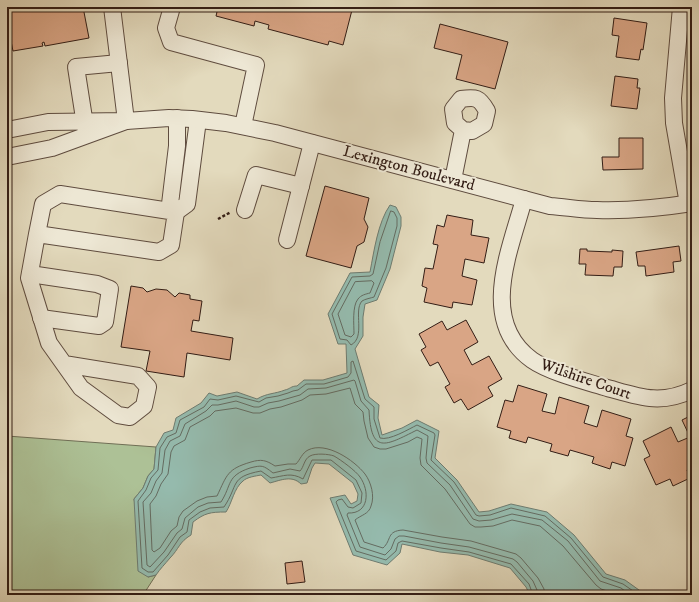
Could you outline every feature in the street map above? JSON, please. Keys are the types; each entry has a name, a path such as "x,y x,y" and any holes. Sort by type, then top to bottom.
{"street":[{"path":"112,7 126,121"},
{"path":"172,7 166,28 170,42 256,65 243,126"},
{"path":"681,7 673,98 674,122 678,150 690,204"},
{"path":"86,128 76,67 119,62"},
{"path":"36,234 159,252 171,245 176,212 170,204 177,146 176,118"},
{"name":"Lexington Boulevard","path":"7,130 48,122 86,128 126,121 176,118 226,123 312,143 550,206 596,210 634,210 690,204"},
{"path":"64,364 138,376 148,387 144,406 130,417 118,415 81,388 49,343 30,278 36,234 43,204 60,194 176,212 187,204 198,120"},
{"name":"Lexington Boulevard","path":"7,157 52,148 86,128"},
{"path":"453,180 463,130"},
{"path":"286,240 312,143"},
{"path":"245,210 256,175 301,186"},
{"name":"Wilshire Court","path":"524,199 504,270 501,288 503,317 508,331 520,350 533,361 547,368 582,381 646,399 673,397 692,390"},
{"path":"30,274 97,284 110,289 105,322 99,326 42,318"}],"green space":[{"path":"7,436 156,447 154,469 148,476 143,488 134,499 148,577 156,575 143,595 7,595"}],"water":[{"path":"390,205 396,207 401,217 401,226 390,269 377,300 365,304 363,336 355,349 369,397 379,405 378,418 382,435 402,428 417,420 439,431 435,458 457,480 479,512 489,511 511,504 547,512 574,535 606,574 625,580 646,595 530,595 526,587 510,568 468,555 440,552 402,544 400,553 387,565 353,555 330,498 345,495 351,504 357,501 358,494 353,483 329,464 315,463 307,483 301,484 298,481 290,479 270,483 261,475 245,480 237,488 226,512 208,514 193,522 191,535 181,543 156,575 148,577 138,571 134,499 143,488 148,476 154,469 156,447 164,433 173,430 176,418 201,403 209,393 217,396 237,392 257,399 287,390 293,386 297,386 304,380 323,380 347,373 346,344 338,344 328,314 350,273 370,272 379,228"}],"building":[{"path":"7,7 83,7 89,38 45,46 44,42 42,43 43,46 13,51 7,21"},
{"path":"209,7 339,7 352,10 343,45 329,41 328,45 268,29 269,25 255,21 254,26 216,16 217,12 208,9"},
{"path":"614,18 647,23 643,50 641,49 639,60 616,57 619,36 612,35"},
{"path":"440,24 508,42 495,89 456,79 462,55 434,48"},
{"path":"615,76 638,79 637,88 640,88 637,109 611,106"},
{"path":"619,138 643,138 643,169 603,170 602,157 619,157"},
{"path":"325,186 369,198 364,219 368,227 364,242 357,246 351,268 306,256"},
{"path":"447,215 473,220 471,235 489,238 484,263 465,259 462,276 477,280 472,305 453,302 452,308 424,302 427,288 422,286 425,268 433,269 438,245 433,244 437,225 444,227"},
{"path":"679,246 681,261 673,262 674,272 646,276 645,266 638,266 636,252"},
{"path":"580,249 587,249 587,251 623,251 622,267 614,267 613,276 585,275 586,264 579,264"},
{"path":"131,286 143,288 147,292 156,289 167,290 175,297 179,293 190,295 190,299 202,301 199,321 193,320 191,331 233,338 230,360 187,353 184,377 146,371 150,351 121,347"},
{"path":"466,320 478,342 464,350 472,365 489,356 502,379 488,387 493,396 468,410 461,399 454,403 445,387 450,384 438,362 430,366 421,350 426,347 419,334 442,321 447,330"},
{"path":"518,385 547,394 542,411 555,414 559,397 589,406 584,423 597,427 602,410 631,419 626,436 633,438 625,466 612,462 610,469 592,463 594,457 570,450 568,456 550,451 552,444 528,437 526,443 509,438 511,431 497,427 505,400 513,402"},
{"path":"692,415 692,468 687,470 690,478 673,486 670,479 656,485 644,459 650,456 643,441 671,427 678,442 690,437 682,420"},
{"path":"302,561 305,582 287,584 285,563"},
{"path":"352,592 353,595 327,595"}]}
